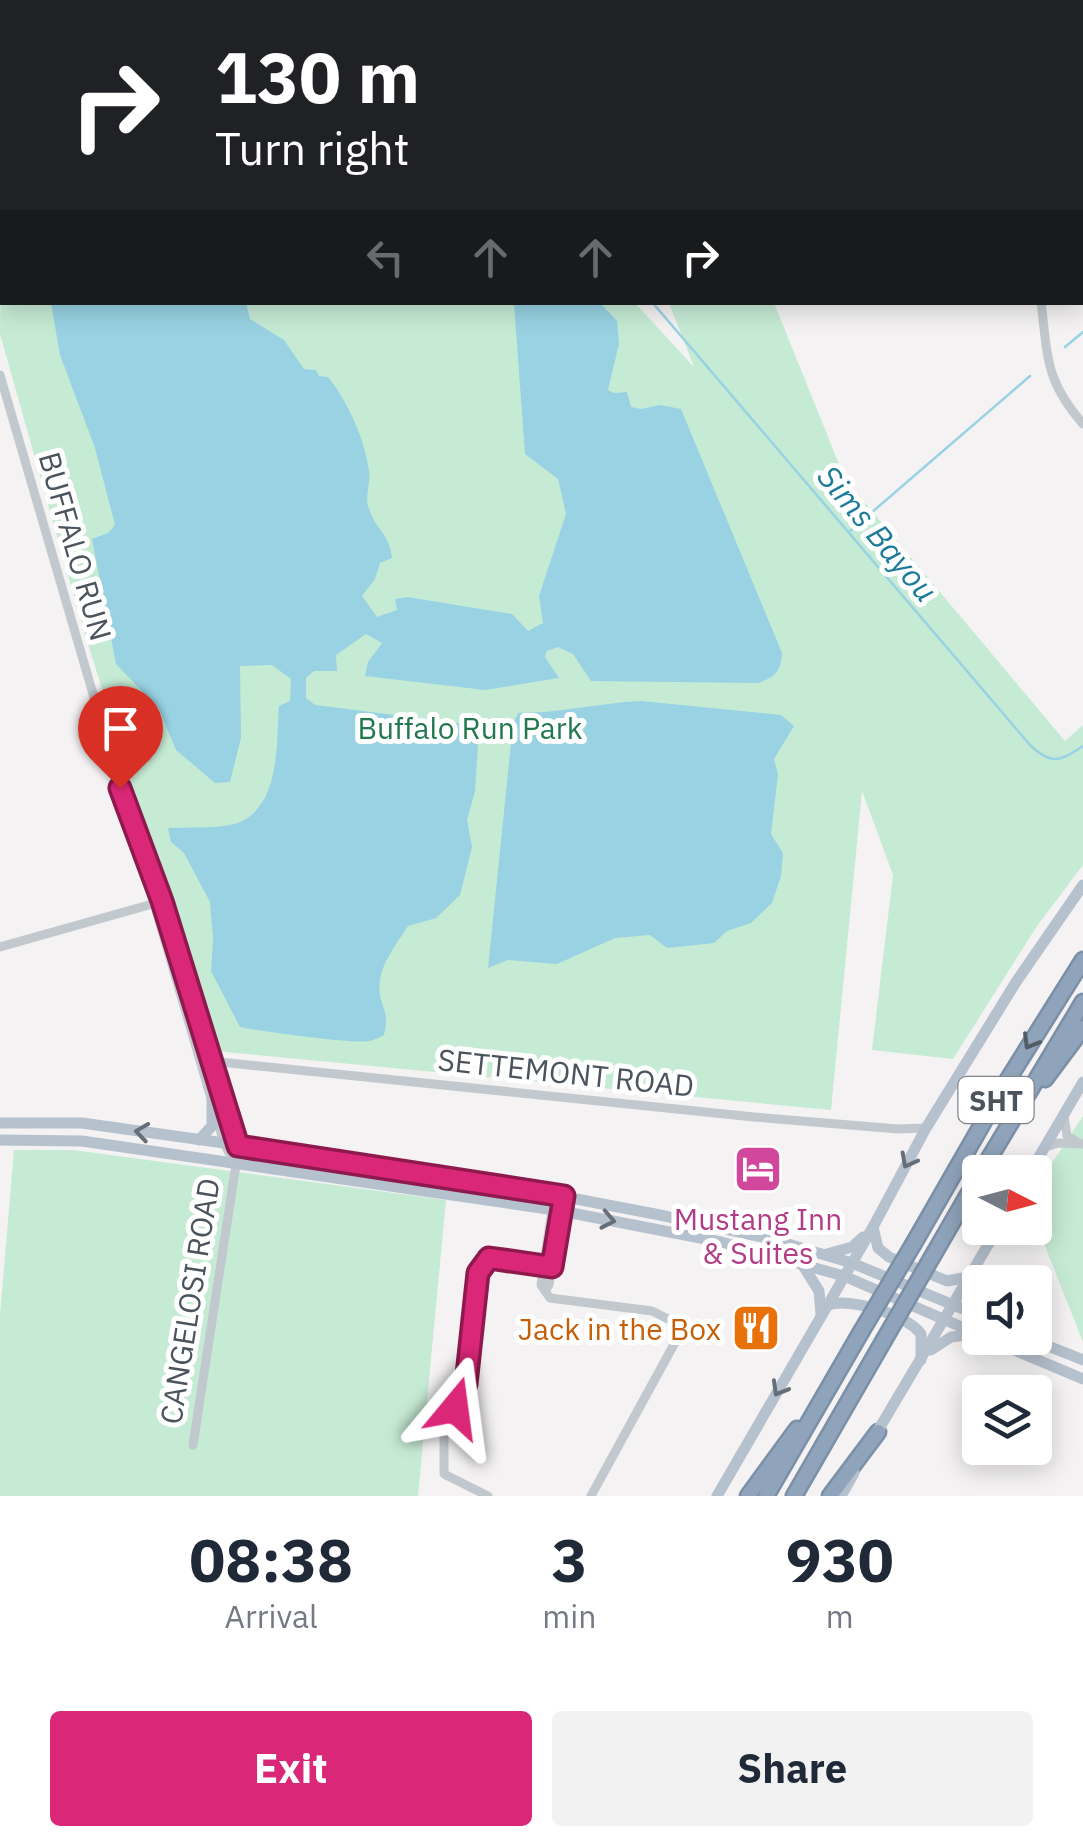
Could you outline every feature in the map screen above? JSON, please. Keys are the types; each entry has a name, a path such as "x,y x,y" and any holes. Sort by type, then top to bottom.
{"highway":[{"name":"SHT","path":"766,1496 1083,959"},
{"name":"SHT","path":"991,1155 1083,1002"},
{"path":"999,1140 1083,1028"},
{"name":"SHT","path":"794,1496 962,1205"},
{"path":"748,1496 828,1390"},
{"path":"830,1496 878,1432"}],"main road":[{"path":"716,1496 874,1227 926,1128 1016,982 1083,885"},
{"path":"1041,1155 1083,1082"},
{"path":"199,1140 212,1126 212,1101"},
{"path":"0,1122 82,1123 559,1196 725,1229 822,1255 962,1308"},
{"path":"82,1123 82,1141"},
{"path":"0,1140 82,1141 557,1210 722,1242 844,1276 962,1327"},
{"path":"326,1177 329,1160"},
{"path":"435,1192 438,1176"},
{"path":"557,1210 559,1196"},
{"path":"822,1255 852,1247 874,1227"},
{"path":"874,1227 876,1244 889,1257 947,1281 962,1278"},
{"path":"722,1242 725,1229"},
{"path":"976,1265 988,1245"},
{"path":"977,1265 978,1261"},
{"path":"802,1264 820,1290 824,1310"},
{"path":"841,1496 962,1288"},
{"path":"824,1310 850,1301 911,1323 920,1334 921,1360"},
{"path":"921,1360 940,1342 962,1335"},
{"path":"1052,1348 1083,1360"},
{"path":"1027,1355 1083,1379"}],"street":[{"path":"1041,305 1054,386 1083,424"},
{"name":"BUFFALO RUN","path":"0,375 120,788 214,1061 238,1146 235,1164"},
{"path":"0,947 158,902"},
{"name":"BUFFALO RUN","path":"158,902 224,1143 235,1164"},
{"name":"SETTEMONT ROAD","path":"200,1060 754,1116 926,1128"},
{"path":"1064,1115 1067,1136 1082,1144"},
{"path":"1046,1147 1082,1144"},
{"name":"CANGELOSI ROAD","path":"193,1446 235,1164"},
{"path":"557,1210 541,1285 550,1298 652,1311 674,1322 678,1338 591,1496"},
{"path":"488,1496 444,1474 444,1430 466,1384 478,1273 489,1258 547,1267"}],"green space":[{"name":"Buffalo Run Park","path":"0,305 637,305 694,367 670,305 775,305 845,479 1065,741 1083,725 1083,865 1037,926 953,1059 872,1050 893,875 862,791 831,1110 215,1051 83,628 0,334"},
{"path":"1083,1116 1083,1342 1045,1245 1052,1245 1052,1163"},
{"path":"14,1150 73,1150 446,1200 418,1496 0,1496 0,1315"}],"water":[{"path":"51,305 246,305 250,319 284,340 304,369 328,377 354,421 369,470 368,504 389,543 392,558 380,563 375,579 362,596 377,617 397,610 395,599 407,597 512,614 528,631 543,623 539,596 566,514 558,479 525,454 514,305 602,305 617,321 619,344 608,390 627,392 631,407 660,405 681,409 782,653 780,665 773,676 758,683 591,681 573,654 558,647 547,651 545,657 559,678 485,690 365,676 368,662 382,643 366,634 336,655 337,671 314,671 306,678 306,698 315,705 466,724 478,746 475,791 467,820 472,847 460,895 436,918 408,926 388,958 380,985 386,1018 384,1035 369,1041 345,1041 240,1027 211,971 210,902 184,853 171,842 168,828 240,822 263,801 274,771 279,706 290,701 291,679 272,665 240,666 241,738 230,782 215,783 176,750 159,709 116,664 92,539 108,533 115,525 95,448 60,355"},
{"path":"641,701 781,715 794,726 774,759 778,774 771,834 783,853 772,903 751,923 727,931 714,943 667,948 650,935 615,938 557,964 508,960 488,968 513,724 518,713"}],"waterway":[{"name":"Sims Bayou","path":"655,305 1030,745 1044,756 1056,759 1083,746"},
{"path":"1065,347 1083,332"},
{"path":"849,532 1030,376"}],"place":[{"name":"Mustang Inn & Suites","path":"758,1169"},
{"name":"Jack in the Box","path":"756,1328"}],"route":[{"path":"120,788 162,901 238,1146 564,1196 552,1267 489,1258 478,1273 466,1384 455,1408"}]}
